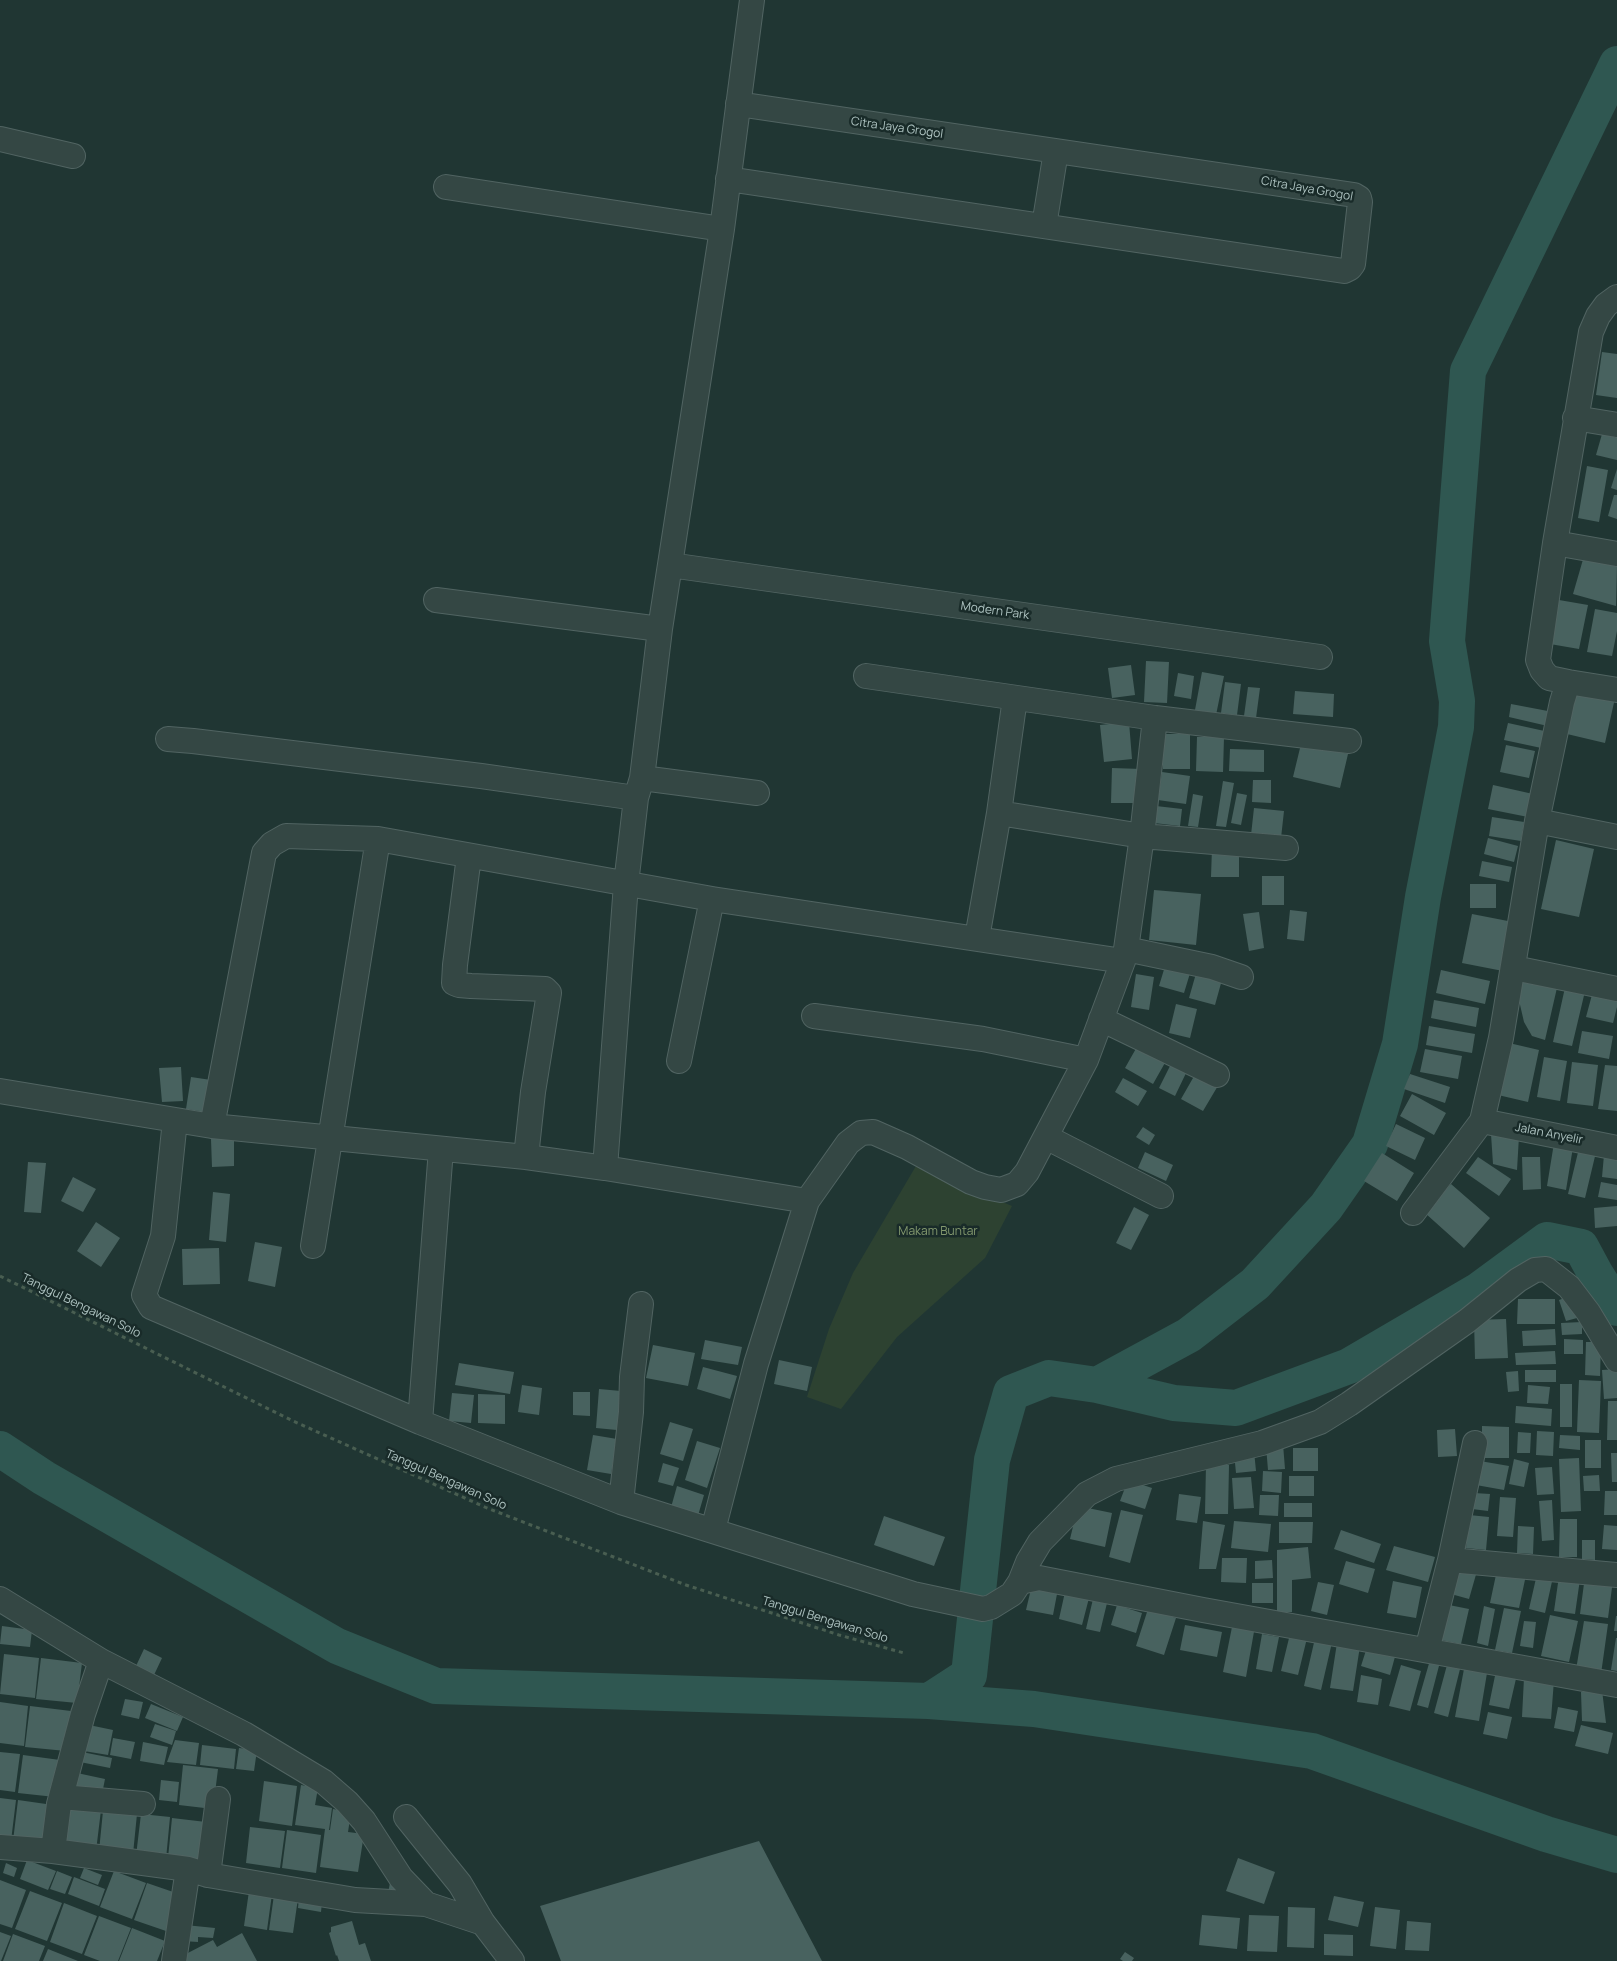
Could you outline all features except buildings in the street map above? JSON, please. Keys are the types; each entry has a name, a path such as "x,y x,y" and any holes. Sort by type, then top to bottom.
{"street":[{"path":"605,1168 626,884 660,629 722,229 752,0"},
{"name":"Citra Jaya Grogol","path":"728,179 1344,271 1353,264 1360,202 1359,198 1354,195 738,104"},
{"path":"0,139 73,156"},
{"path":"1044,226 1056,151"},
{"path":"446,187 722,229"},
{"path":"1617,297 1606,305 1598,316 1592,332 1555,543 1538,660 1542,670 1549,678 1617,690"},
{"path":"1576,418 1617,425"},
{"path":"1555,543 1617,554"},
{"name":"Modern Park","path":"670,565 1320,657"},
{"path":"436,600 660,629"},
{"path":"866,676 1155,718 1349,741"},
{"path":"1413,1213 1482,1121 1501,1038 1514,968 1537,821 1562,702 1568,682"},
{"path":"977,938 999,813 1015,698"},
{"path":"713,1530 756,1364 807,1201 848,1143 861,1133 873,1132 907,1147 971,1182 1001,1190 1017,1184 1027,1172 1086,1060 1124,955 1142,836 1155,718"},
{"path":"168,739 481,776 639,788 756,794"},
{"path":"999,813 1142,836 1286,848"},
{"path":"1537,821 1617,837"},
{"path":"212,1126 264,853 272,844 286,836 378,839 712,898 977,938 1124,955 1212,968 1241,977"},
{"path":"314,1246 378,839"},
{"path":"468,856 454,983 471,986 546,989 549,993 533,1092 526,1158"},
{"path":"679,1060 712,898"},
{"path":"1514,968 1617,989"},
{"path":"814,1016 983,1039 1086,1060"},
{"path":"1101,1019 1217,1075"},
{"path":"0,1091 212,1126 526,1158 605,1168 807,1201"},
{"path":"175,1120 163,1236 144,1295 151,1307 420,1422 621,1502 913,1594 983,1609 991,1607 1012,1594 1040,1542 1087,1494 1116,1479 1262,1444 1320,1422 1349,1404 1467,1320 1518,1280 1535,1270 1546,1269 1569,1287 1588,1312 1617,1360"},
{"name":"Jalan Anyelir","path":"1482,1121 1617,1148"},
{"path":"1046,1137 1161,1196"},
{"path":"420,1422 441,1149"},
{"path":"621,1502 640,1304"},
{"path":"1427,1650 1450,1560 1476,1443"},
{"path":"1450,1560 1617,1575"},
{"path":"1020,1582 1039,1578 1617,1686"},
{"path":"1,1607 101,1661 244,1734 324,1782 347,1802 364,1821 401,1878 426,1904"},
{"path":"53,1851 61,1797 83,1714 101,1661"},
{"path":"61,1797 143,1804"},
{"path":"174,1961 218,1799"},
{"path":"406,1817 460,1884 483,1923 512,1961"},
{"path":"0,1847 53,1851 198,1872 356,1900 426,1904 483,1923"}],"path":[{"name":"Tanggul Bengawan Solo","path":"0,1276 293,1421 487,1508 686,1585 839,1635 904,1653"}],"green space":[{"name":"Makam Buntar","path":"916,1166 1012,1206 985,1258 897,1337 841,1409 807,1397 829,1329 853,1273"}],"waterway":[{"path":"1097,1385 1189,1335 1255,1284 1326,1207 1370,1144 1400,1044 1423,897 1456,727 1457,701 1447,641 1468,371 1617,64"},
{"path":"929,1701 969,1675 992,1460 1011,1393 1049,1378 1097,1385 1174,1403 1236,1408 1349,1366 1479,1290 1547,1240 1581,1247 1617,1308"},
{"path":"0,1449 44,1478 337,1646 436,1686 929,1701 1034,1709 1312,1751 1546,1834 1617,1855"}]}
